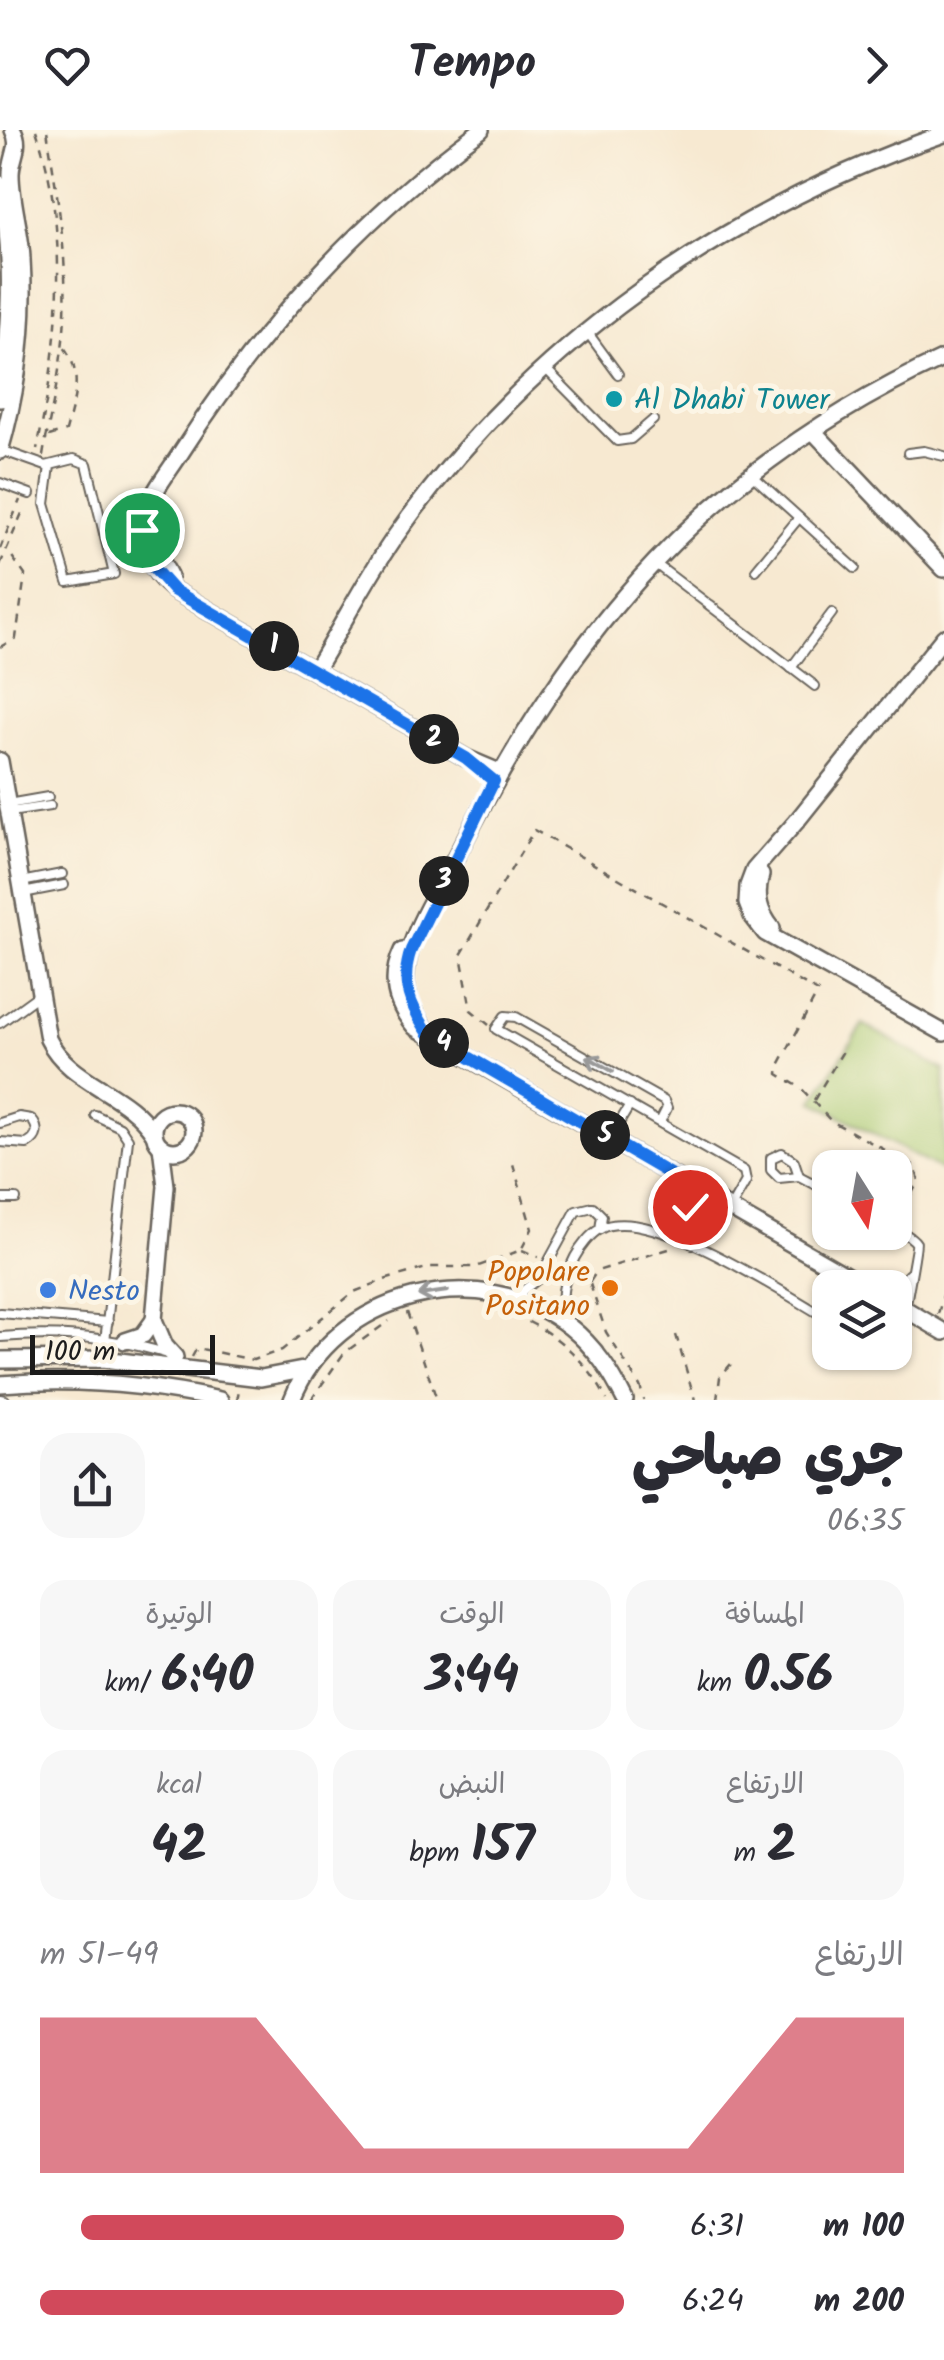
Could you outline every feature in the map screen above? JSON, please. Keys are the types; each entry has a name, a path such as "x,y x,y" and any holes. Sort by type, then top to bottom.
{"street":[{"path":"0,451 15,386 22,316 22,258 11,176 18,148 13,130"},
{"path":"481,130 367,228 277,320 200,424 160,487 152,518 156,550 171,578 194,600 497,776"},
{"path":"316,670 397,534 460,454 544,366 650,281 726,234 861,166 944,134"},
{"path":"0,184 11,273 0,399"},
{"path":"837,1270 429,1034 410,1002 406,966 418,931 497,776 577,652 653,562 752,475 818,428 867,396 944,358"},
{"path":"818,428 846,469 944,569"},
{"path":"943,641 796,822 762,871 758,898 763,916 775,932 944,1034"},
{"path":"0,761 48,1039 54,1053 77,1073 134,1108 158,1140 173,1150 185,1148"},
{"path":"134,1108 182,1112 194,1126 193,1138 166,1186"},
{"path":"170,1112 156,1122 166,1186 154,1320 165,1346 182,1360"},
{"path":"292,1400 308,1369 350,1326 375,1310 405,1306 458,1290 514,1298 570,1328 602,1361 626,1400"},
{"path":"912,1313 939,1329"},
{"path":"125,1340 143,1335 154,1320"},
{"path":"0,1360 103,1360 261,1378 308,1369"},
{"path":"0,1384 93,1383 220,1400"}],"lane":[{"path":"587,332 618,374"},
{"path":"544,366 614,440 631,440 653,420"},
{"path":"0,451 42,464 74,459 87,464 114,574 68,582 45,504 42,464"},
{"path":"908,452 943,454"},
{"path":"752,475 855,568"},
{"path":"0,483 26,492"},
{"path":"756,570 798,519"},
{"path":"653,562 815,686"},
{"path":"791,668 832,613"},
{"path":"8,808 49,802"},
{"path":"22,888 62,874"},
{"path":"22,888 64,885"},
{"path":"0,1023 40,994"},
{"path":"660,1122 667,1108 664,1101 516,1016 505,1016 496,1028 744,1171 746,1181 730,1207"},
{"path":"610,1138 630,1105"},
{"path":"95,1115 120,1126 128,1138 103,1360"},
{"path":"0,1123 26,1117 32,1119 37,1130 26,1144 0,1142"},
{"path":"800,1176 812,1182"},
{"path":"0,1199 16,1199"},
{"path":"514,1298 540,1277 581,1208 593,1207 602,1216 600,1229 579,1250 568,1271 561,1301 570,1328"},
{"path":"600,1229 636,1226 684,1239 812,1310"},
{"path":"910,1270 916,1252 912,1239"},
{"path":"0,1313 108,1322"},
{"path":"0,1337 125,1340 208,1372"},
{"path":"152,1400 174,1392"}],"path":[{"path":"36,130 55,224 58,292 42,464"},
{"path":"42,464 63,346 60,224 47,130"},
{"path":"46,436 66,430 76,390 75,362 63,346"},
{"path":"0,549 26,492"},
{"path":"0,565 26,492"},
{"path":"0,647 16,638 25,574 7,550"},
{"path":"496,1028 481,1021 472,1010 461,955 534,830 818,992 778,1070 831,1121 886,1150"},
{"path":"813,1101 844,1051"},
{"path":"182,1360 197,1348 253,1360 282,1350 354,1292 394,1276 430,1267 476,1267 521,1250 532,1228 511,1157"},
{"path":"912,1164 920,1181 912,1195"},
{"path":"589,1282 597,1271 682,1246 690,1207 677,1187 680,1180"},
{"path":"521,1250 550,1262"},
{"path":"568,1271 589,1282 606,1332 640,1386 644,1400"},
{"path":"394,1276 437,1400"},
{"path":"939,1329 944,1292"},
{"path":"405,1306 421,1310"},
{"path":"489,1308 515,1315 562,1342 582,1361 607,1400"},
{"path":"311,1400 344,1353 390,1321"},
{"path":"676,1335 695,1400"},
{"path":"717,1400 720,1377 731,1364"}],"green space":[{"path":"863,1024 944,1070 944,1172 912,1155 912,1150 903,1150 813,1101"}],"place":[{"name":"Al Dhabi Tower","path":"614,399"},
{"name":"Popolare Positano","path":"610,1288"},
{"name":"Nesto","path":"48,1290"}],"route":[{"path":"142,530 150,564 173,590 466,758 494,781 418,931 406,966 410,1002 429,1034 680,1180 677,1187 690,1207"}]}
